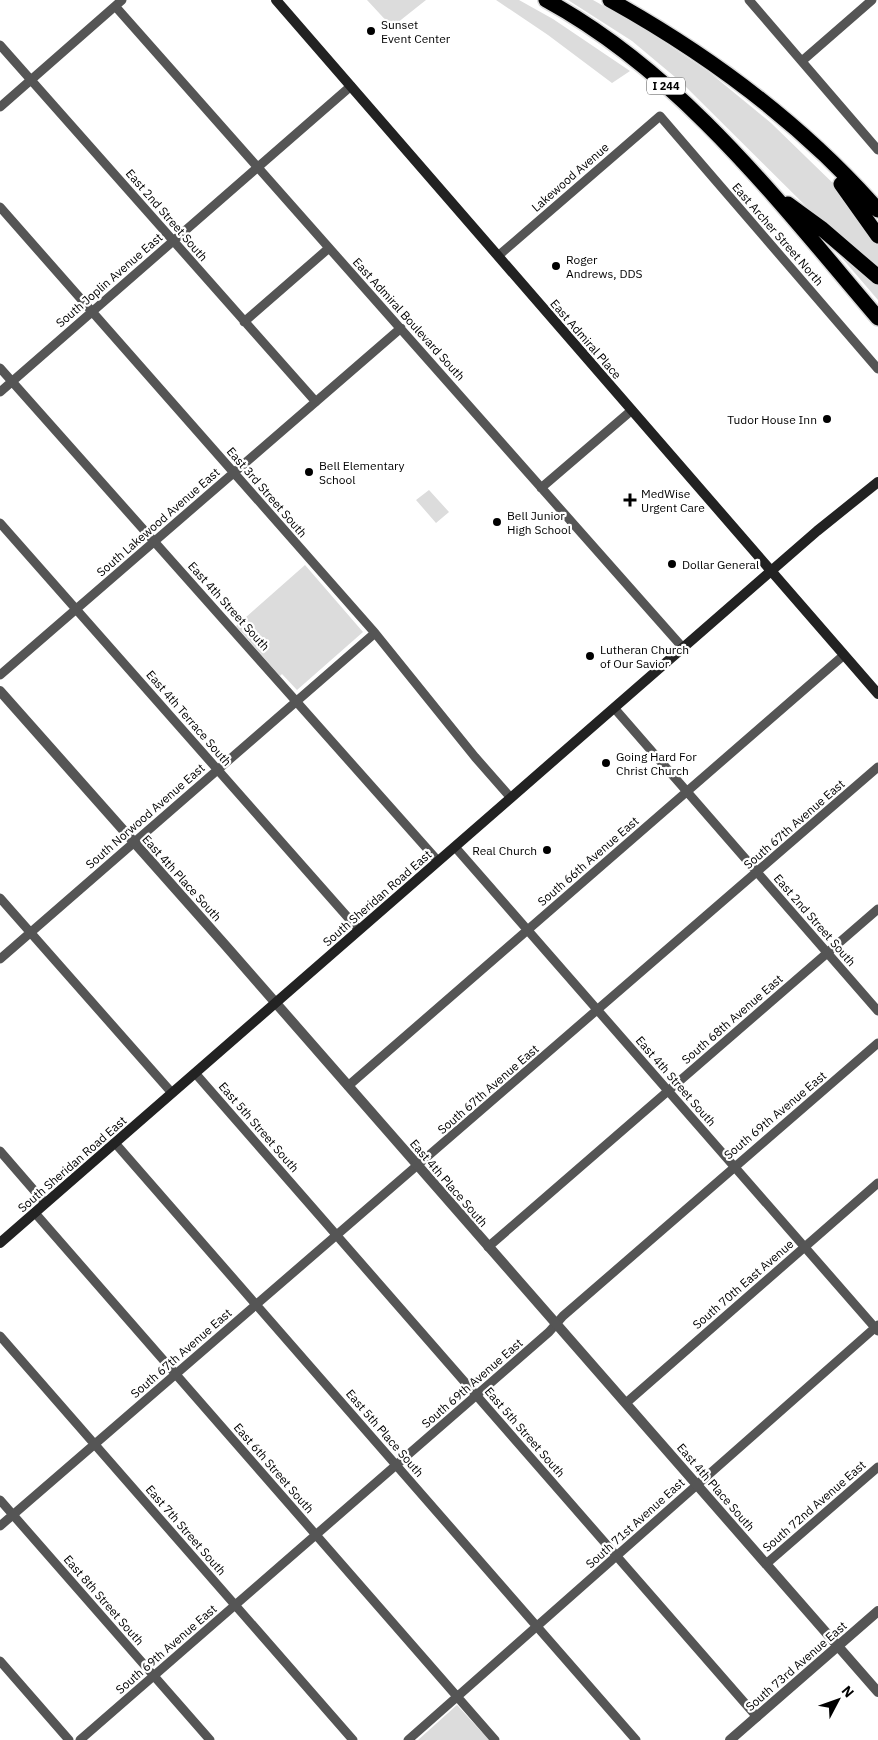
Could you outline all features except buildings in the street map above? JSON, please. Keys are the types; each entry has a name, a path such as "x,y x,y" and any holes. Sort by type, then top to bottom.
{"highway":[{"name":"I 244","path":"546,0 589,27 664,84 705,122 767,188 878,318"},
{"path":"610,0 704,58 791,126 845,175 878,210"},
{"path":"791,126 853,198 878,236"},
{"path":"767,188 821,228 878,277"}],"main road":[{"name":"East Admiral Place","path":"276,0 878,694"},
{"name":"South Sheridan Road East","path":"0,1242 876,482"}],"street":[{"path":"749,0 878,150"},
{"path":"802,61 872,0"},
{"path":"0,107 119,2"},
{"name":"East Admiral Boulevard South","path":"119,2 258,168 684,649"},
{"name":"East 2nd Street South","path":"0,45 316,402"},
{"name":"South Joplin Avenue East","path":"0,392 351,86"},
{"name":"Lakewood Avenue","path":"498,256 660,116"},
{"name":"East Archer Street North","path":"660,116 878,369"},
{"name":"East 3rd Street South","path":"0,207 375,633 511,798"},
{"path":"244,322 329,248"},
{"name":"South Lakewood Avenue East","path":"0,675 401,328"},
{"name":"East 4th Street South","path":"0,368 438,861"},
{"path":"541,488 632,410"},
{"name":"East 4th Terrace South","path":"0,523 360,930"},
{"name":"South Norwood Avenue East","path":"0,959 375,633"},
{"name":"South 66th Avenue East","path":"348,1086 844,655"},
{"name":"East 4th Place South","path":"0,691 878,1692"},
{"name":"East 2nd Street South","path":"615,709 878,1011"},
{"name":"South 67th Avenue East","path":"0,1526 336,1234 417,1165 428,1158 878,767"},
{"name":"East 4th Street South","path":"456,847 804,1248 877,1328"},
{"path":"0,898 172,1093"},
{"name":"South 68th Avenue East","path":"488,1247 878,909"},
{"name":"South 69th Avenue East","path":"80,1740 476,1395 734,1166 878,1043"},
{"name":"East 5th Street South","path":"195,1073 757,1717"},
{"name":"East 5th Place South","path":"115,1143 636,1740"},
{"path":"0,1151 45,1203"},
{"name":"South 70th East Avenue","path":"626,1403 878,1184"},
{"name":"East 6th Street South","path":"35,1213 495,1740"},
{"name":"South 71st Avenue East","path":"408,1740 877,1328"},
{"name":"East 7th Street South","path":"0,1336 352,1740"},
{"name":"South 72nd Avenue East","path":"766,1564 878,1467"},
{"name":"East 8th Street South","path":"0,1500 210,1740"},
{"name":"South 73rd Avenue East","path":"730,1740 878,1611"},
{"path":"0,1661 69,1740"}],"shaded area":[{"path":"367,0 426,0 392,27"},
{"path":"496,0 519,0 553,19 630,71 612,83 548,35"},
{"path":"568,0 593,0 646,30 709,72 771,123 841,191 878,245 878,272 830,230 681,82 632,41"},
{"path":"830,244 878,284 878,300"},
{"path":"429,490 449,512 436,523 416,500"},
{"path":"305,565 363,632 297,690 282,674 280,676 236,626"},
{"path":"457,1705 489,1740 418,1740"}],"place":[{"name":"Sunset Event Center","path":"371,31"},
{"name":"Roger Andrews, DDS","path":"556,266"},
{"name":"Tudor House Inn","path":"827,419"},
{"name":"Bell Elementary School","path":"309,472"},
{"name":"MedWise Urgent Care","path":"630,500"},
{"name":"Bell Junior High School","path":"497,522"},
{"name":"Dollar General","path":"672,564"},
{"name":"Lutheran Church of Our Savior","path":"590,656"},
{"name":"Going Hard For Christ Church","path":"606,763"},
{"name":"Real Church","path":"547,850"}]}
